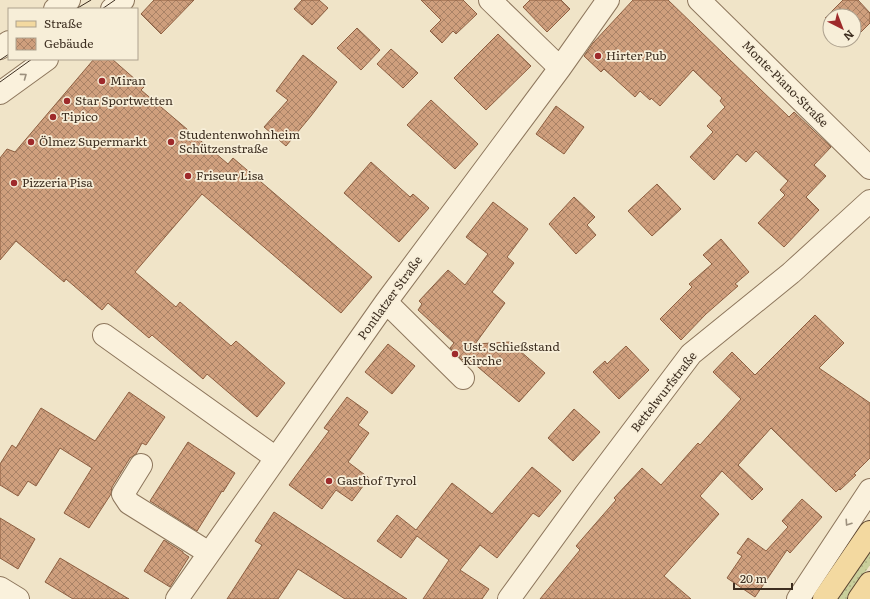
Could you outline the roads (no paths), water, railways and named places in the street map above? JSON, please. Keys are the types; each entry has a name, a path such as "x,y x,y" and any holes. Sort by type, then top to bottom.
{"main road":[{"path":"824,599 870,532"},
{"path":"859,599 870,583"}],"street":[{"path":"57,8 69,0"},
{"path":"113,8 124,0"},
{"path":"490,0 560,68"},
{"name":"Pontlatzer Straße","path":"177,599 386,302 560,68 608,0"},
{"name":"Monte-Piano-Straße","path":"699,0 870,168"},
{"path":"0,93 46,60"},
{"name":"Bettelwurfstraße","path":"509,599 586,493 692,354 791,273 870,201"},
{"path":"386,302 463,378"},
{"path":"104,335 276,458"},
{"path":"141,465 123,494 129,503 209,553"},
{"path":"798,599 870,490"},
{"path":"0,588 18,599"}],"tram line":[{"path":"78,8 91,0"},
{"path":"103,8 115,0"},
{"path":"0,60 8,55"},
{"path":"0,82 31,60"}],"place":[{"name":"Hirter Pub","path":"598,56"},
{"name":"Miran","path":"102,81"},
{"name":"Star Sportwetten","path":"67,101"},
{"name":"Tipico","path":"53,117"},
{"name":"Ölmez Supermarkt","path":"31,142"},
{"name":"Studentenwohnheim Schützenstraße","path":"171,142"},
{"name":"Friseur Lisa","path":"188,176"},
{"name":"Pizzeria Pisa","path":"14,183"},
{"name":"Ust. Schießstand Kirche","path":"455,354"},
{"name":"Gasthof Tyrol","path":"329,481"}]}
